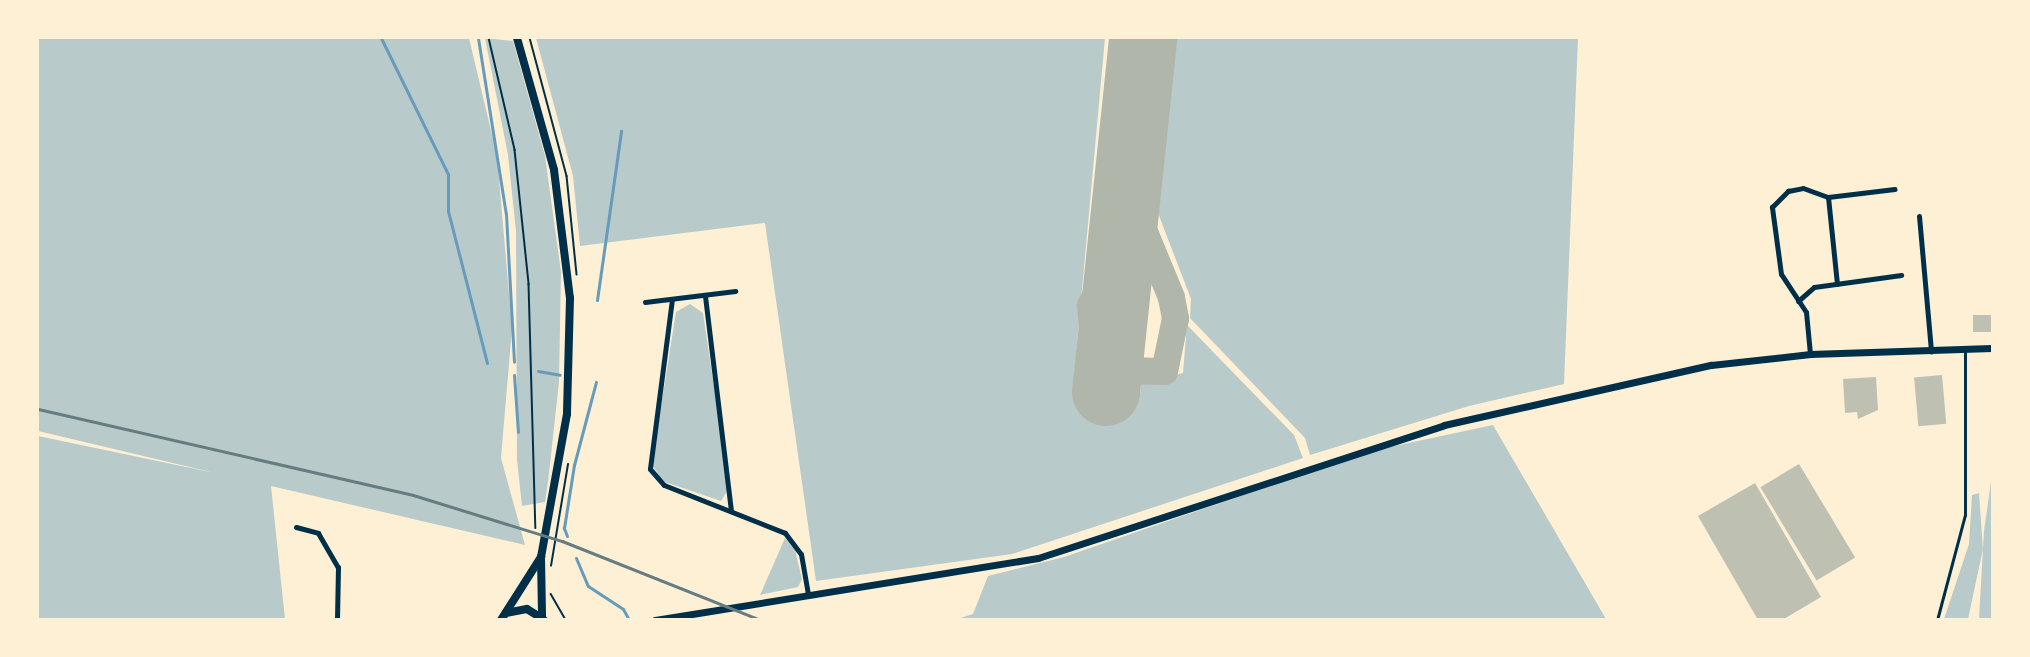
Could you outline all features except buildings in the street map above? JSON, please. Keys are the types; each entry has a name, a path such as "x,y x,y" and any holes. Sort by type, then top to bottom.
{"main road":[{"path":"517,38 554,170 570,298 567,414 541,556 543,618"},
{"path":"503,616 541,556"},
{"path":"503,616 527,609 543,618"}],"street":[{"path":"1810,354 1806,312 1781,274 1772,207 1788,191 1803,188 1828,197 1895,189"},
{"path":"1828,197 1837,284"},
{"path":"1919,216 1931,351"},
{"path":"1798,302 1814,287 1901,275"},
{"path":"645,302 735,291"},
{"path":"705,296 731,510"},
{"path":"672,299 650,469 664,485 731,510 790,537 801,554 808,594"},
{"path":"655,620 1029,560 1444,424 1726,362 1810,354 1992,348"},
{"path":"296,527 321,536 338,567 337,620"}],"lane":[{"path":"1937,620 1965,515 1965,350"}],"path":[{"path":"489,38 515,150 529,284 536,532"},
{"path":"574,620 592,619"}],"shaded area":[{"path":"38,38 469,38 497,156 512,328 501,458 525,545 271,486 285,619 38,619 38,436 215,473 38,431"},
{"path":"485,38 513,41 545,156 561,272 559,382 545,502 522,506 517,460 516,231 508,155"},
{"path":"536,38 1105,38 1073,388 1140,394 1141,384 1183,373 1187,325 1294,435 1303,458 1012,554 816,581 765,223 580,246 573,176"},
{"path":"1176,38 1578,38 1564,384 1469,406 1310,455 1305,438 1190,318 1191,299 1158,213"},
{"path":"690,304 703,313 729,488 721,501 662,481 652,464 676,312"},
{"path":"1493,425 1606,619 954,620 973,614 988,576 1064,557 1371,451"},
{"path":"1992,475 1992,619 1979,619 1984,531"},
{"path":"1979,493 1983,549 1968,619 1944,619 1969,544 1972,495"},
{"path":"785,538 795,550 802,579 798,587 760,595"}],"waterway":[{"path":"381,38 448,174 448,211 487,363"},
{"path":"478,38 506,214 514,362"},
{"path":"597,300 621,131"},
{"path":"538,371 560,375"},
{"path":"514,375 518,432"},
{"path":"567,536 564,528 574,465 596,382"},
{"path":"576,558 588,586 623,609 629,620"}],"taxiway":[{"path":"1122,242 1090,305 1093,338 1106,359 1123,370 1164,371 1175,318 1171,297 1127,190"}],"runway":[{"path":"1106,392 1143,38"}],"railway":[{"path":"38,409 413,495 562,541 761,620"}]}
